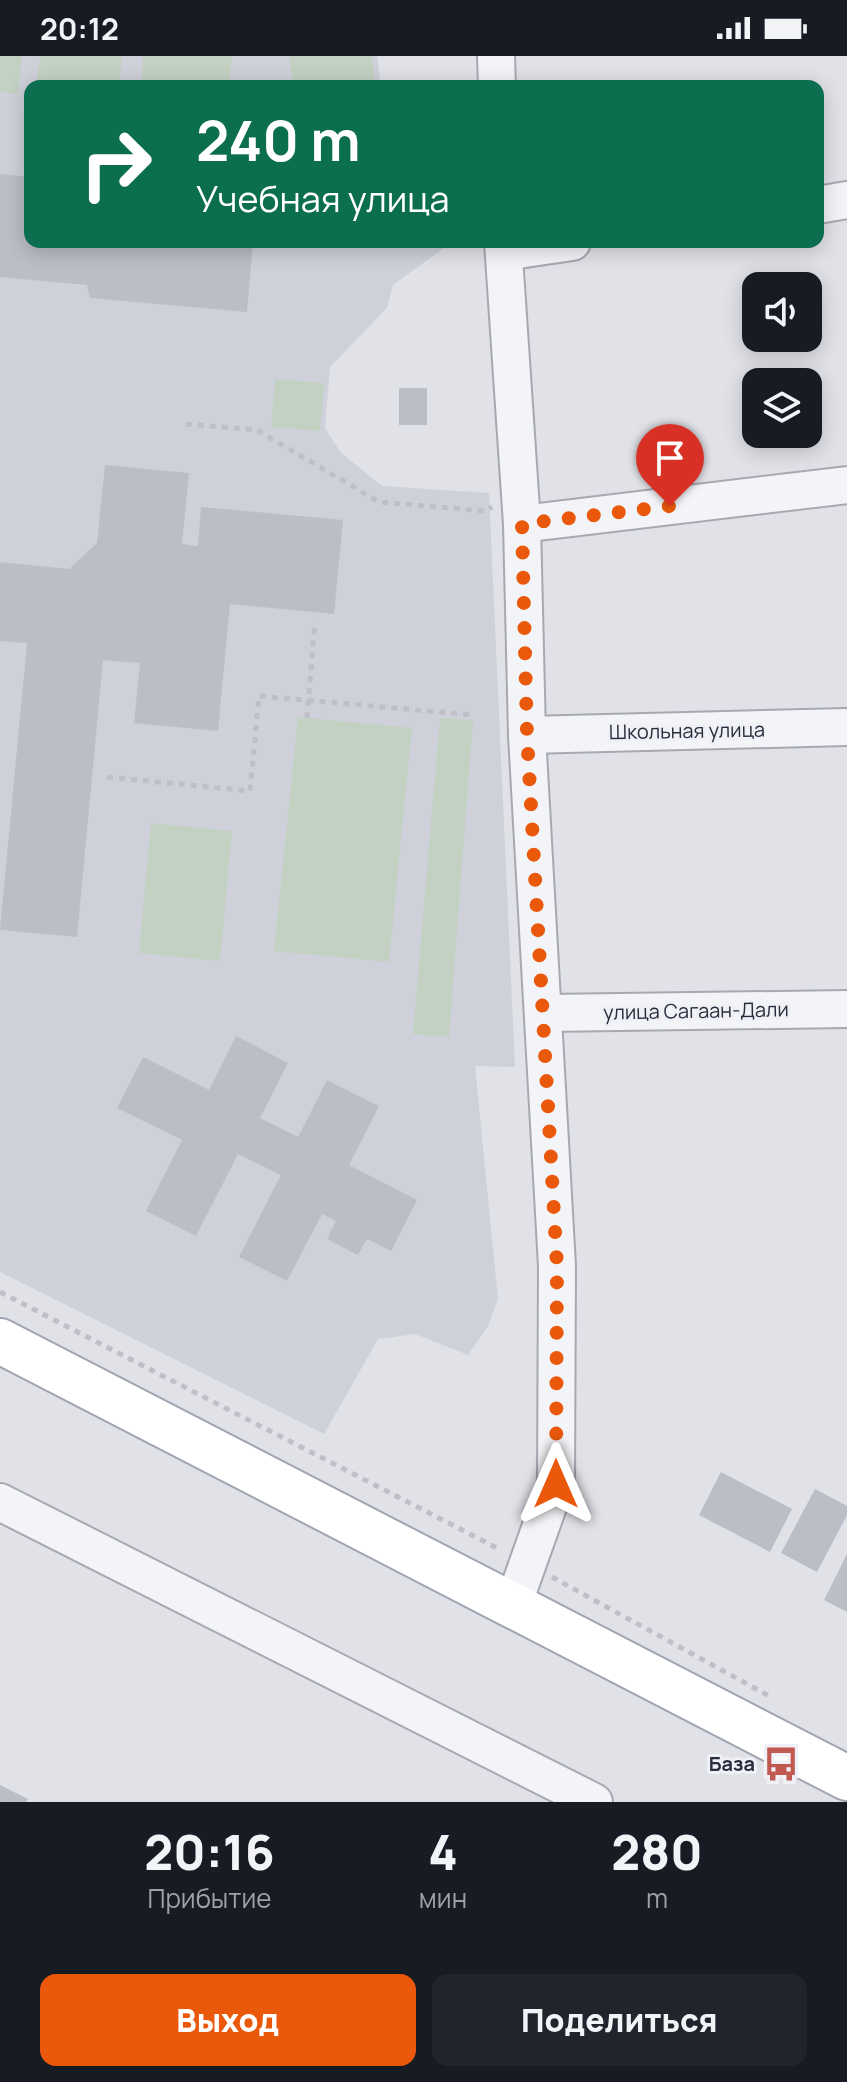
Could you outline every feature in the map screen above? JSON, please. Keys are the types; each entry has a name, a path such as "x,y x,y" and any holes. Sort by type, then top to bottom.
{"main road":[{"path":"0,1341 847,1778"}],"street":[{"path":"496,56 497,80"},
{"path":"824,204 847,200"},
{"path":"504,248 521,508 527,735 546,1013 557,1266 556,1484 513,1605"},
{"path":"521,508 847,485"},
{"name":"Школьная улица","path":"527,735 847,727"},
{"name":"улица Сагаан-Дали","path":"546,1013 847,1009"},
{"path":"0,1502 594,1802"}],"path":[{"path":"186,424 257,430 379,502 485,511 521,508"},
{"path":"307,718 315,622"},
{"path":"107,777 250,791 259,696 473,715"},
{"path":"0,1292 529,1564 778,1700"}],"shaded area":[{"path":"0,56 377,56 380,80 24,80 24,248 444,248 393,285 387,308 330,367 325,428 341,453 382,486 489,493 515,1067 475,1066 498,1299 488,1326 468,1355 415,1334 378,1339 324,1434 0,1272"}],"green space":[{"path":"0,56 22,56 18,94 0,92"},
{"path":"40,56 122,56 120,80 37,80"},
{"path":"143,56 232,56 230,80 141,80"},
{"path":"289,56 372,56 374,80 292,80"},
{"path":"275,379 324,383 320,431 271,427"},
{"path":"298,717 412,728 389,962 274,951"},
{"path":"440,718 473,720 449,1037 413,1034"},
{"path":"151,823 232,831 220,961 139,953"}],"building":[{"path":"0,174 24,176 24,248 252,248 247,312 90,298 87,285 0,277"},
{"path":"399,388 427,388 427,425 399,425"},
{"path":"105,465 189,473 182,544 198,546 201,507 343,520 334,614 230,604 218,731 134,723 140,663 103,660 77,937 0,930 27,643 0,641 0,562 69,569 97,543"},
{"path":"236,1036 288,1063 260,1118 298,1137 327,1080 379,1106 349,1165 417,1200 391,1251 367,1239 358,1255 327,1239 336,1221 322,1214 287,1281 239,1257 281,1175 238,1154 196,1236 146,1211 182,1140 117,1108 143,1057 209,1090"},
{"path":"721,1472 792,1509 770,1552 699,1515"},
{"path":"815,1489 847,1506 847,1515 817,1572 781,1553"},
{"path":"847,1554 847,1612 824,1600"},
{"path":"0,1785 28,1799 26,1802 0,1802"}],"place":[{"name":"База","path":"781,1764"}],"route":[{"path":"556,1484 557,1266 546,1013 527,735 522,524 670,506"}]}
